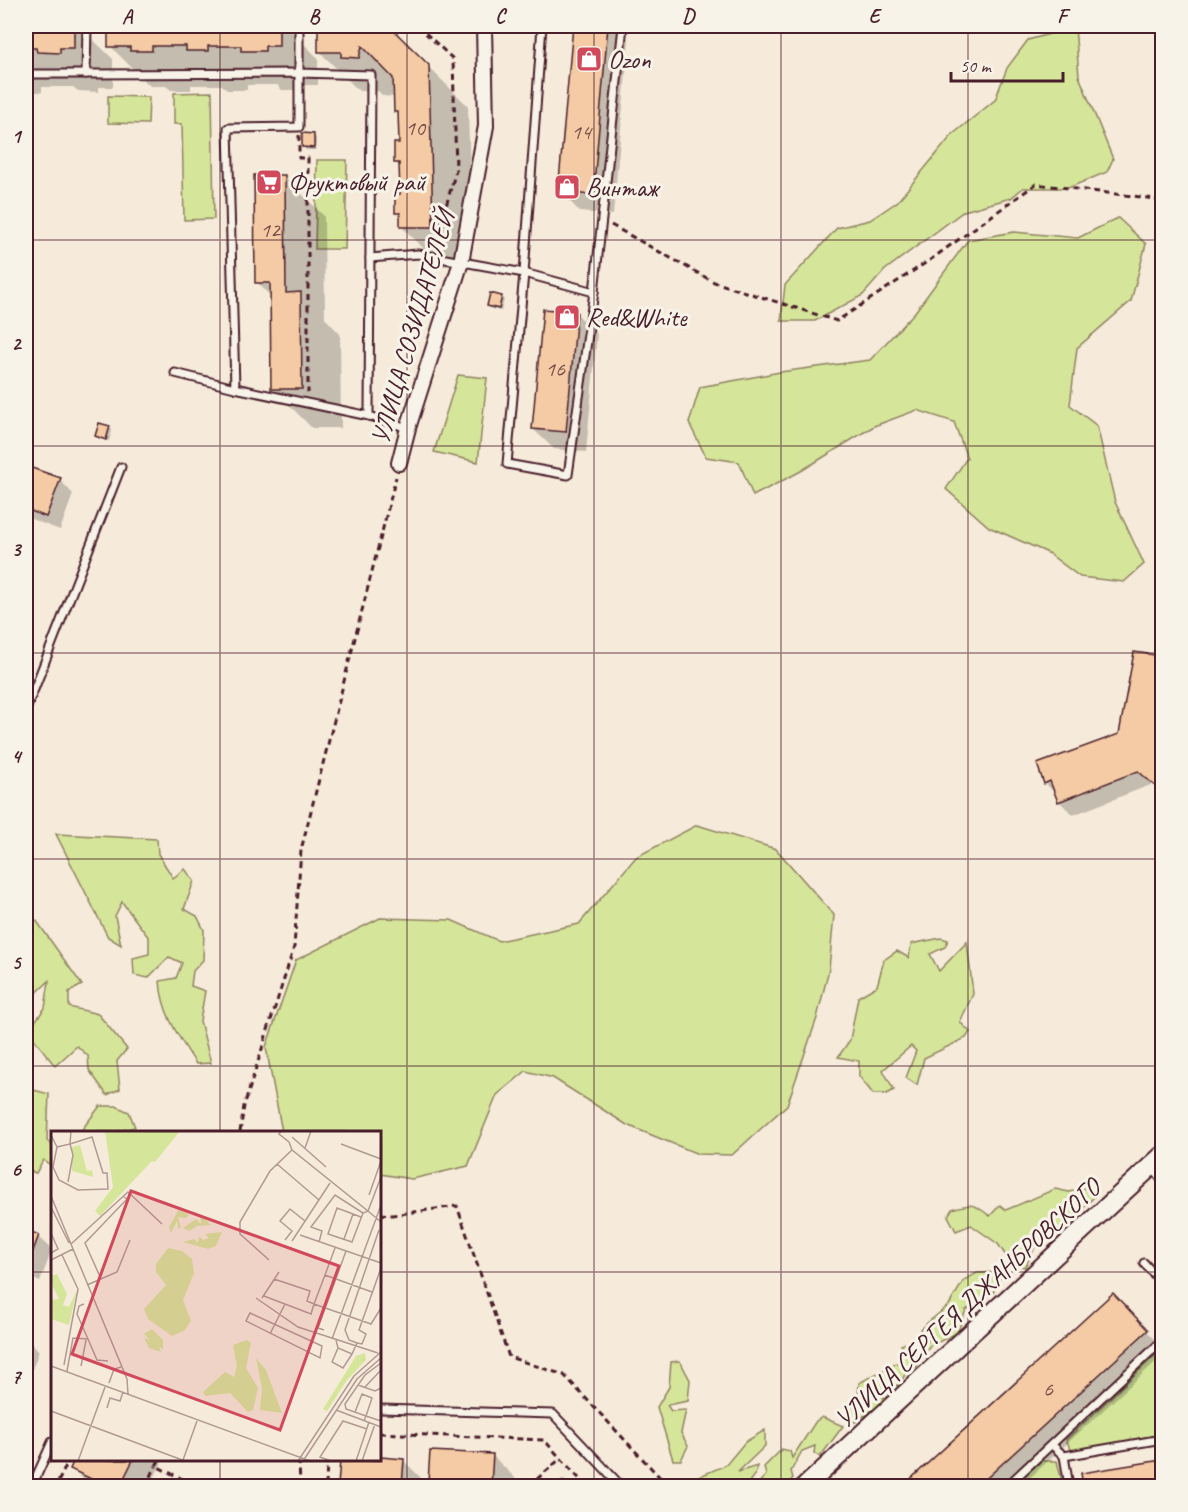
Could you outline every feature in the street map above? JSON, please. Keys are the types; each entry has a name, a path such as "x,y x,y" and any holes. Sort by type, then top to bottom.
{"street":[{"name":"УЛИЦА СОЗИДАТЕЛЕЙ","path":"399,463 461,262 486,126 484,26"},
{"name":"УЛИЦА СЕРГЕЯ ДЖАНБРОВСКОГО","path":"806,1486 1159,1168"}],"lane":[{"path":"86,74 87,26"},
{"path":"235,388 228,128 299,127 298,26"},
{"path":"542,26 507,464 568,475 594,292 623,26"},
{"path":"26,74 371,75 369,416"},
{"path":"370,258 418,254 432,256 524,273 594,292"},
{"path":"175,373 369,416 408,428"},
{"path":"26,710 122,467"},
{"path":"1144,1263 1162,1283"},
{"path":"1007,1486 1162,1341"},
{"path":"381,1409 553,1414 621,1486"},
{"path":"1064,1456 1162,1439"},
{"path":"32,1486 51,1444"},
{"path":"1052,1445 1064,1456 1069,1486"}],"path":[{"path":"418,26 453,59 456,170 432,256"},
{"path":"299,127 299,158 308,158 308,404"},
{"path":"602,220 714,282 837,321 930,260 1036,184 1156,199 1162,210"},
{"path":"240,1131 244,1106 294,947 301,850 399,463"},
{"path":"381,1214 392,1215 457,1206 509,1357 564,1375 668,1486"},
{"path":"381,1434 543,1440 586,1486"},
{"path":"530,1486 560,1459"},
{"path":"67,1486 58,1482 68,1461"},
{"path":"146,1486 158,1461"},
{"path":"299,1461 300,1486"},
{"path":"326,1486 327,1461"},
{"path":"156,1466 197,1486"}],"green space":[{"path":"1075,27 1079,76 1113,159 1107,172 1068,188 1023,188 1011,198 964,211 885,270 863,295 815,321 781,321 785,285 837,228 870,220 897,202 953,134 995,100 1007,68 1028,40"},
{"path":"212,92 214,219 184,220 182,124 174,124 174,93"},
{"path":"108,96 149,97 148,124 108,123"},
{"path":"317,160 347,160 345,249 315,249"},
{"path":"1118,218 1146,244 1131,301 1077,348 1070,405 1097,426 1115,502 1144,564 1124,582 1080,577 1048,553 989,527 946,489 967,458 954,422 917,410 874,426 801,471 753,496 739,462 706,457 689,423 700,387 780,372 870,360 915,312 968,240 1014,232 1078,238"},
{"path":"458,375 487,378 478,462 434,452"},
{"path":"697,825 776,849 834,915 829,969 817,1018 787,1105 732,1155 698,1154 627,1125 553,1078 526,1071 497,1095 468,1166 412,1179 381,1174 381,1131 282,1131 266,1047 296,960 380,918 451,920 499,941 579,924 636,857"},
{"path":"56,834 157,839 158,854 173,878 185,869 194,881 184,909 197,916 204,930 203,960 193,971 191,986 205,991 200,1021 211,1063 196,1064 172,1025 164,1004 160,981 176,978 182,963 169,957 148,978 134,975 133,958 149,954 149,938 122,902 115,916 121,945 108,937"},
{"path":"26,920 36,920 82,985 69,992 69,1007 98,1014 127,1049 117,1061 120,1089 107,1095 89,1070 88,1056 77,1046 55,1066 28,1031 45,1008 49,981 26,1003 26,981 29,978 26,963"},
{"path":"941,938 948,940 945,947 930,954 939,971 967,942 973,994 960,1022 970,1032 966,1038 924,1058 917,1085 906,1078 916,1051 911,1046 883,1070 894,1090 887,1094 873,1094 859,1076 859,1061 838,1057 850,1040 858,997 877,986 884,960 897,951 909,958 911,944"},
{"path":"26,1088 49,1094 47,1141 51,1144 51,1165 43,1160 36,1173 26,1170"},
{"path":"100,1106 116,1106 129,1112 135,1127 117,1131 81,1131"},
{"path":"1084,1188 1094,1197 1068,1223 1036,1245 1025,1267 1011,1263 998,1244 971,1225 956,1231 948,1216 952,1209 972,1205 990,1216 1000,1205 1006,1210 1055,1189 1069,1192"},
{"path":"1003,1272 993,1293 966,1310 957,1333 930,1346 916,1368 910,1365 900,1384 885,1391 881,1405 855,1422 848,1418 853,1402 858,1397 859,1383 897,1363 905,1351 901,1345 908,1342 921,1350 930,1338 920,1329 949,1305 964,1280 977,1273"},
{"path":"1162,1349 1162,1434 1072,1451 1066,1440"},
{"path":"680,1361 690,1380 688,1401 667,1405 671,1411 686,1410 681,1433 688,1446 681,1460 673,1460 657,1407 669,1387 671,1362"},
{"path":"822,1417 843,1426 820,1457 814,1453 815,1446 802,1451 791,1471 793,1478 787,1485 756,1486 766,1475 764,1467 782,1449 790,1451 792,1458 816,1421"},
{"path":"765,1430 765,1446 738,1472 757,1466 755,1474 746,1486 731,1486 732,1481 726,1483 725,1486 697,1485 698,1477 726,1465 745,1442"},
{"path":"1041,1461 1057,1461 1063,1486 1013,1486"}],"building":[{"path":"26,26 74,26 74,48 60,48 60,53 37,52 36,48 26,48"},
{"path":"108,26 279,26 279,46 265,46 265,51 241,51 241,46 208,46 208,51 186,51 186,46 152,46 152,51 130,51 130,47 108,47"},
{"path":"318,26 389,26 429,65 433,227 400,227 400,213 395,213 395,193 400,194 399,163 394,163 394,143 399,143 398,112 394,112 393,78 362,46 359,58 341,57 341,52 318,52"},
{"path":"573,26 608,26 593,195 558,192"},
{"path":"302,133 314,134 314,148 302,147"},
{"path":"254,175 285,175 286,293 301,292 302,389 271,389 270,283 255,283"},
{"path":"490,293 502,296 499,309 487,306"},
{"path":"543,309 577,312 566,432 532,429"},
{"path":"99,423 110,426 106,440 95,436"},
{"path":"26,466 61,478 46,517 26,509"},
{"path":"1134,652 1162,656 1162,792 1138,771 1058,802 1050,781 1044,784 1037,764 1119,734"},
{"path":"26,1230 39,1235 27,1267 26,1267"},
{"path":"1113,1293 1148,1330 978,1486 903,1486"},
{"path":"430,1451 493,1454 491,1486 428,1482"},
{"path":"381,1457 404,1459 402,1486 338,1486 340,1461 381,1461"},
{"path":"1162,1460 1162,1486 1083,1486 1081,1473"},
{"path":"74,1461 132,1461 120,1486 106,1486 70,1469"}],"place":[{"name":"Ozon","path":"589,59"},
{"name":"Фруктовый рай","path":"269,182"},
{"name":"Винтаж","path":"567,187"},
{"name":"Red&White","path":"567,317"}]}
